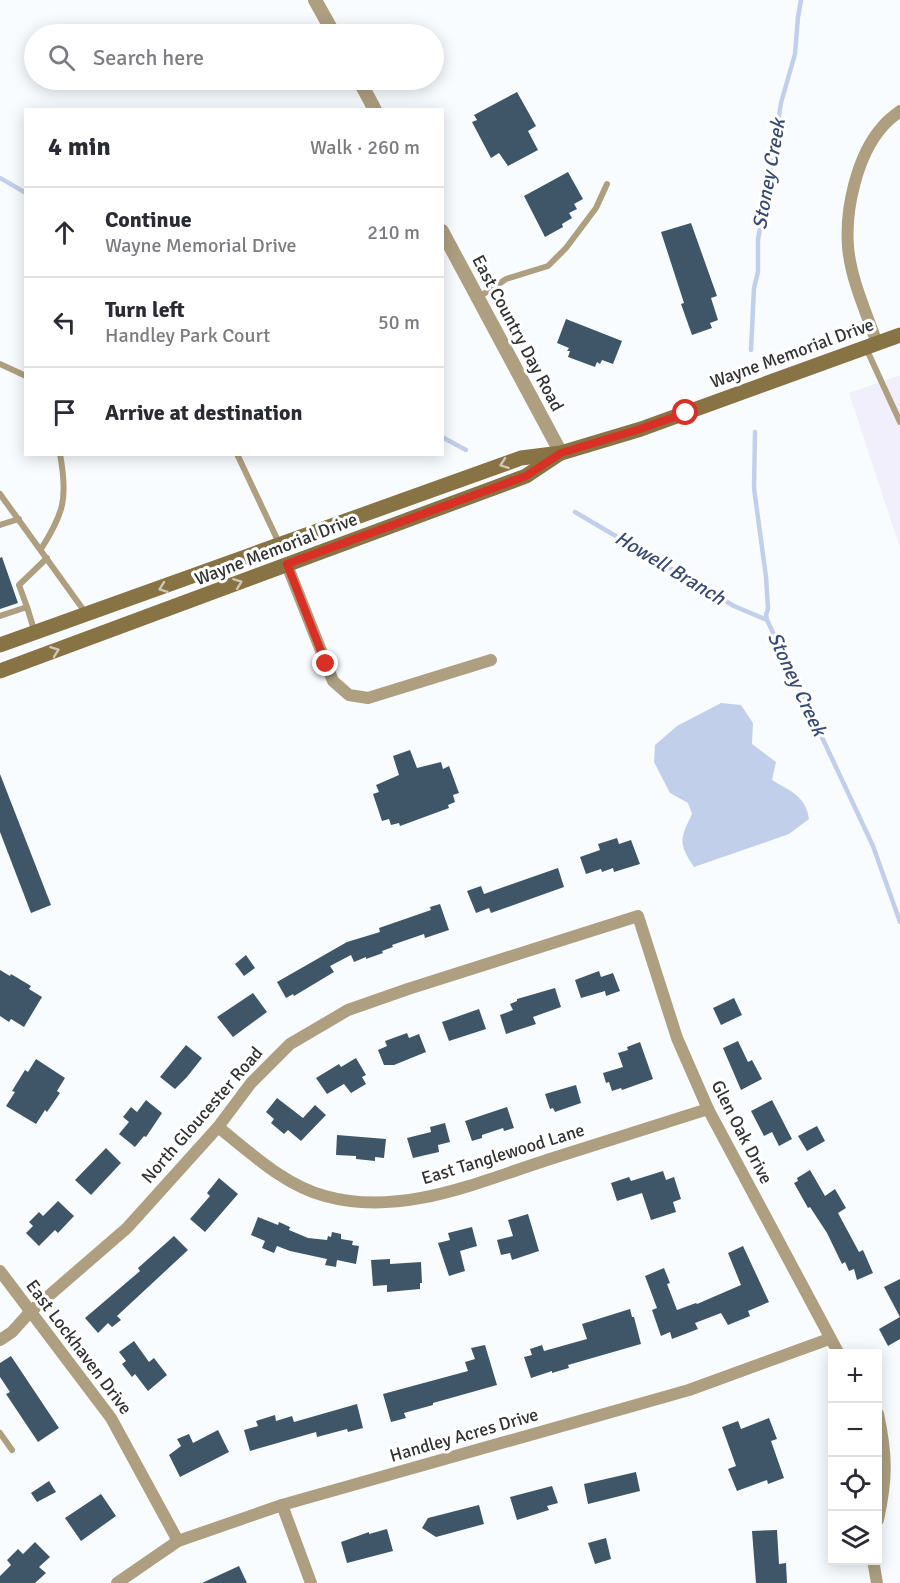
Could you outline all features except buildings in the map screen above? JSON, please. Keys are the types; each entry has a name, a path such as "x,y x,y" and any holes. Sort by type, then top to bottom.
{"main road":[{"name":"Wayne Memorial Drive","path":"0,645 521,458 561,453 640,429 900,335"},
{"name":"Wayne Memorial Drive","path":"0,671 154,616 287,564 526,476 561,453"}],"street":[{"path":"315,0 328,24"},
{"path":"364,90 374,108"},
{"path":"871,345 848,246 849,203 864,155 882,126 900,111"},
{"name":"East Country Day Road","path":"444,235 561,453"},
{"path":"287,564 333,681 349,694 368,698 491,660"},
{"name":"Glen Oak Drive","path":"638,916 677,1038 708,1108 835,1349"},
{"name":"North Gloucester Road","path":"0,1340 12,1332 30,1312 127,1228 218,1127 251,1083 290,1044 348,1010 638,916"},
{"name":"East Tanglewood Lane","path":"218,1127 296,1185 324,1196 359,1203 430,1198 708,1108"},
{"name":"East Lockhaven Drive","path":"0,1271 111,1418 178,1541"},
{"name":"Handley Acres Drive","path":"117,1583 178,1541 282,1505 689,1390 829,1339"},
{"path":"880,1511 886,1475 882,1432"},
{"path":"282,1505 311,1583"},
{"path":"874,1565 877,1583"}],"lane":[{"path":"479,297 506,279 548,266 566,248 596,208 607,184"},
{"path":"871,345 900,422"},
{"path":"0,364 24,375"},
{"path":"41,549 57,525 63,504 65,479 60,456"},
{"path":"238,456 280,546"},
{"path":"0,494 87,615"},
{"path":"0,525 19,519"},
{"path":"35,633 19,585 47,558"},
{"path":"0,616 27,607"},
{"path":"0,1433 12,1450"}],"shaded area":[{"path":"900,375 900,548 849,393"}],"water":[{"path":"721,703 741,705 753,723 752,744 776,762 772,780 801,799 809,819 789,834 694,867 683,846 683,835 692,814 688,803 670,793 654,762 655,745 677,726"}],"waterway":[{"name":"Stoney Creek","path":"751,350 754,288 758,272 758,239 781,103 795,54 801,0"},
{"name":"Howell Branch","path":"0,178 24,192"},
{"name":"Stoney Creek","path":"755,432 754,488 766,577 767,620 873,846 900,922"},
{"name":"Howell Branch","path":"444,438 466,450"},
{"name":"Howell Branch","path":"575,512 734,606 767,620"}],"route":[{"path":"326,664 287,564 526,476 561,453 686,413"}]}
